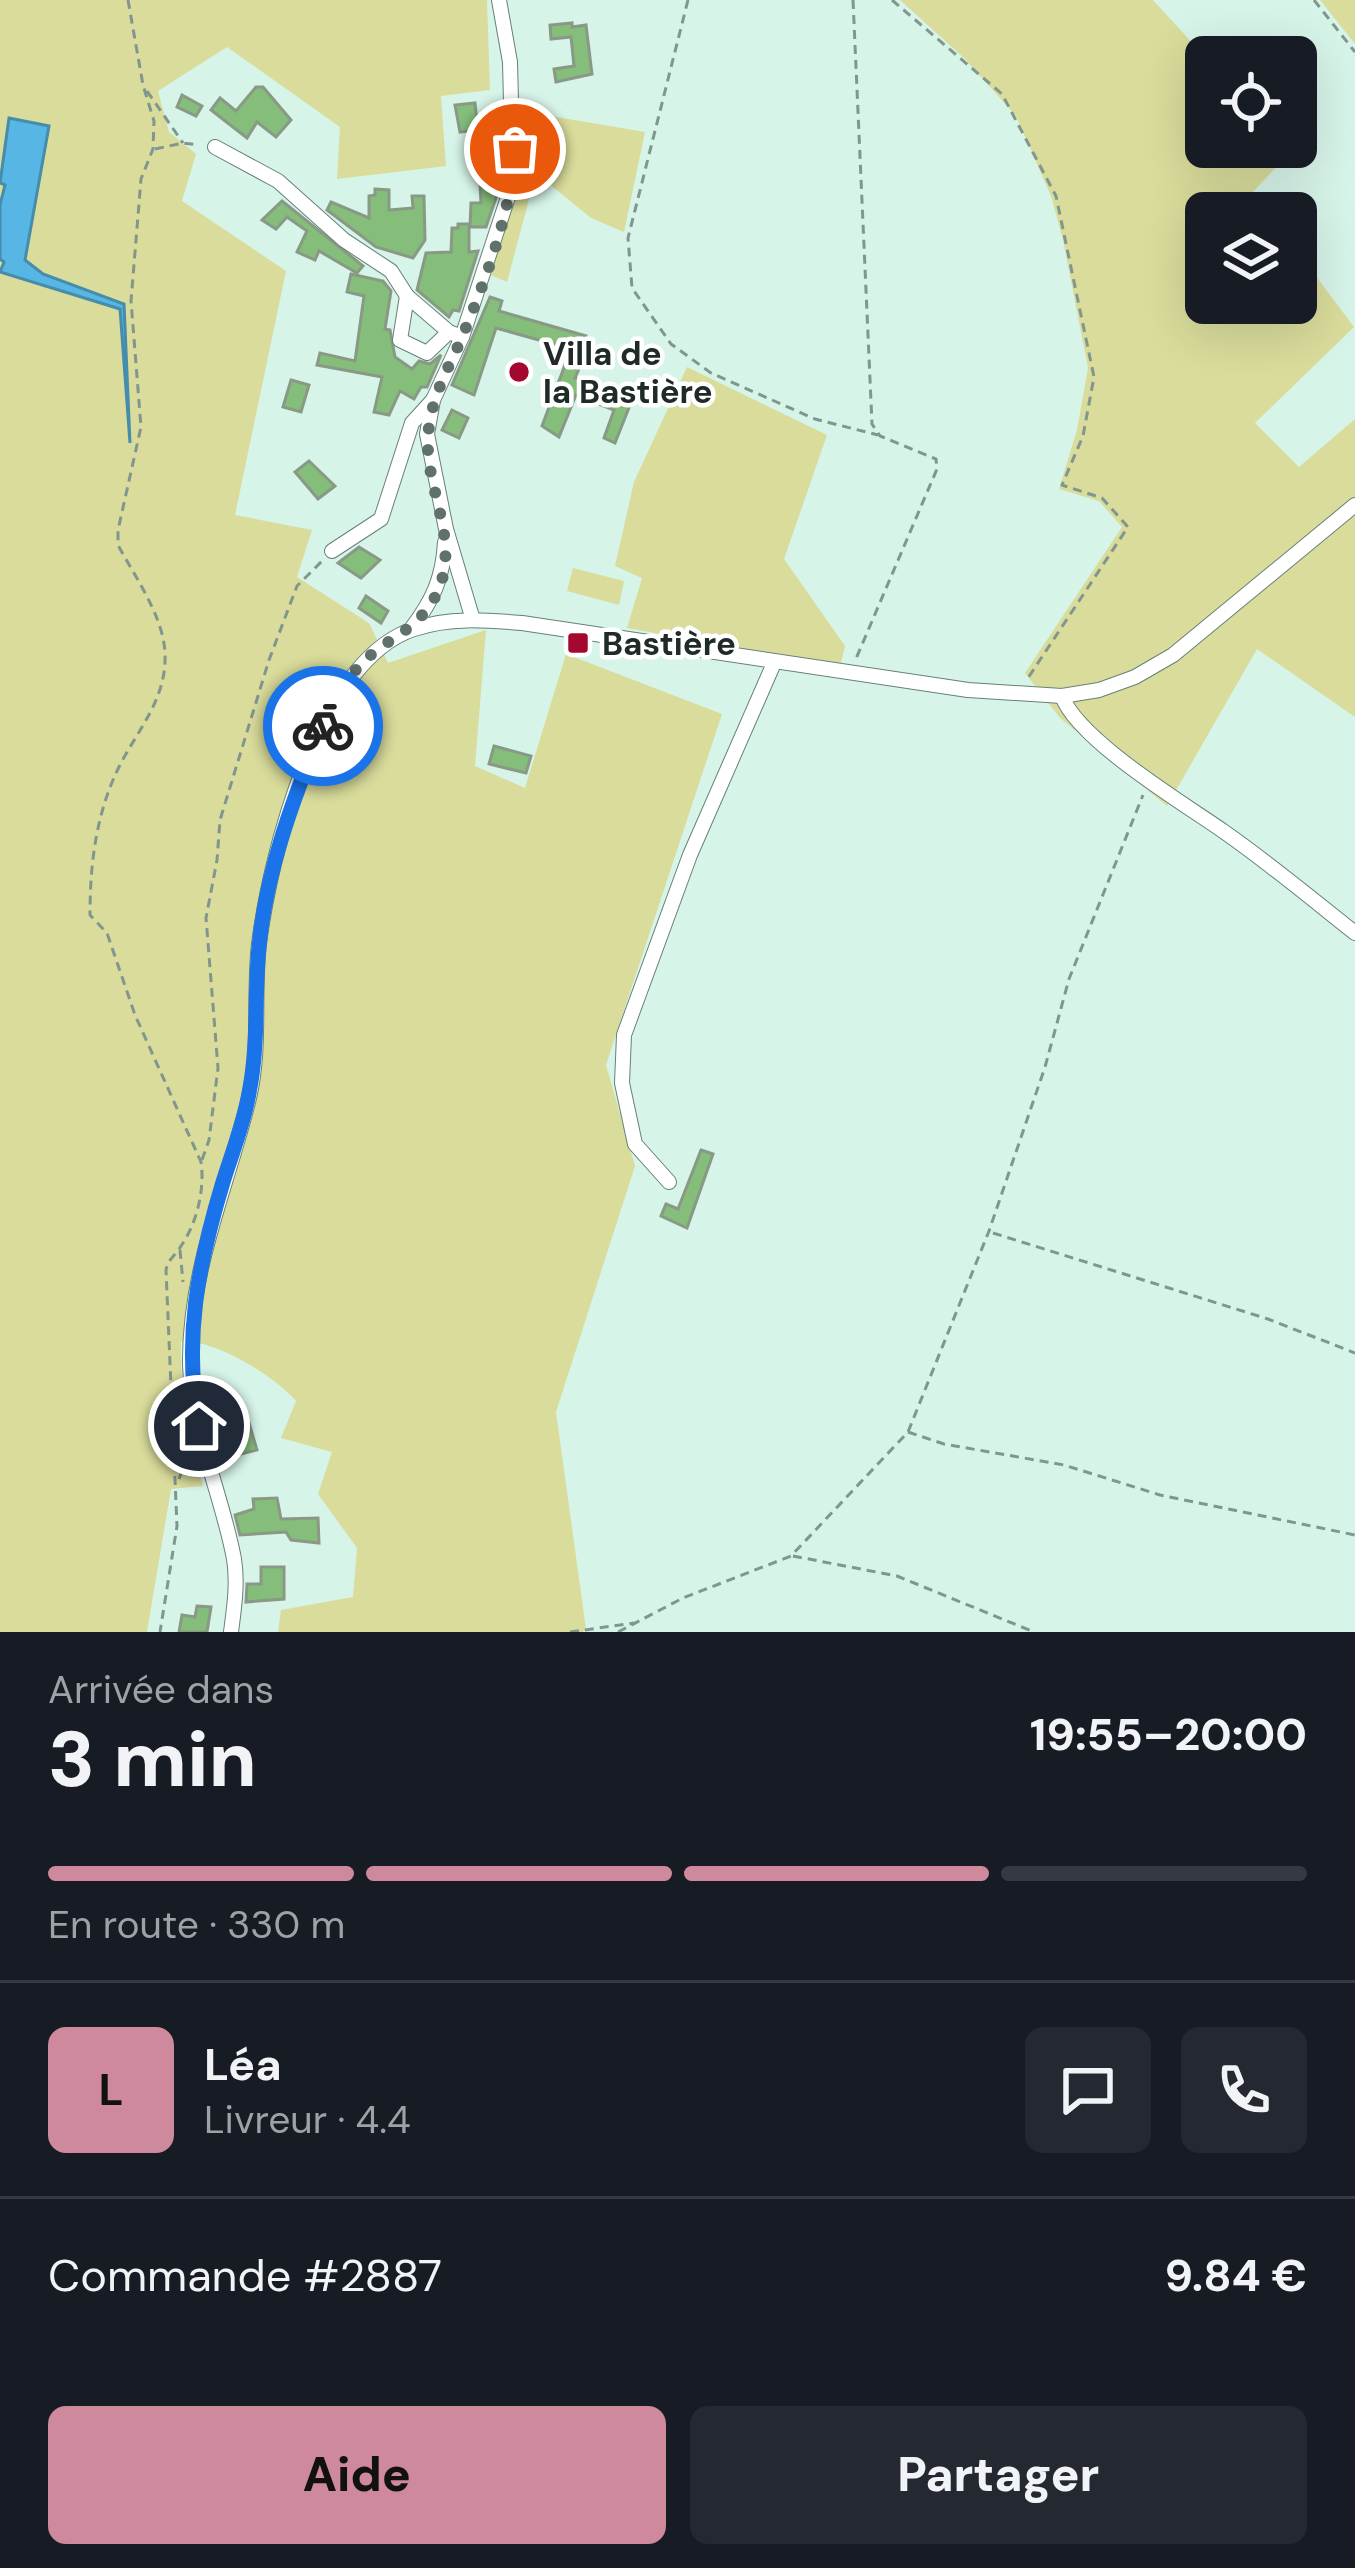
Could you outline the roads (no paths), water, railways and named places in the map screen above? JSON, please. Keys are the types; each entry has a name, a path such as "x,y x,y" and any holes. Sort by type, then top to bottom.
{"street":[{"path":"473,620 446,529 427,434 455,335 513,182 510,62 500,0"},
{"path":"215,147 278,181 344,240 391,271 407,296 455,335"},
{"path":"407,296 400,340 427,353 455,335"},
{"path":"332,551 380,519 412,423 434,400"},
{"path":"411,629 453,620 522,623 850,674 1063,695 1100,690 1173,655 1355,505"},
{"path":"231,1632 235,1562 199,1426 190,1371 194,1297 208,1232 248,1100 264,910 298,785 326,720 360,665 411,629 435,596 444,568 446,529"},
{"path":"435,596 453,620"},
{"path":"669,1182 635,1144 622,1083 623,1035 690,855 774,663"},
{"path":"1063,695 1074,717 1148,782 1224,832 1355,934"}],"water":[{"path":"9,118 49,126 25,260 43,274 124,304 130,443 120,309 0,272 4,262 0,259 0,205 5,185 0,183"}],"place":[{"name":"Villa de la Bastière","path":"519,372"},
{"name":"Bastière","path":"578,643"}]}
